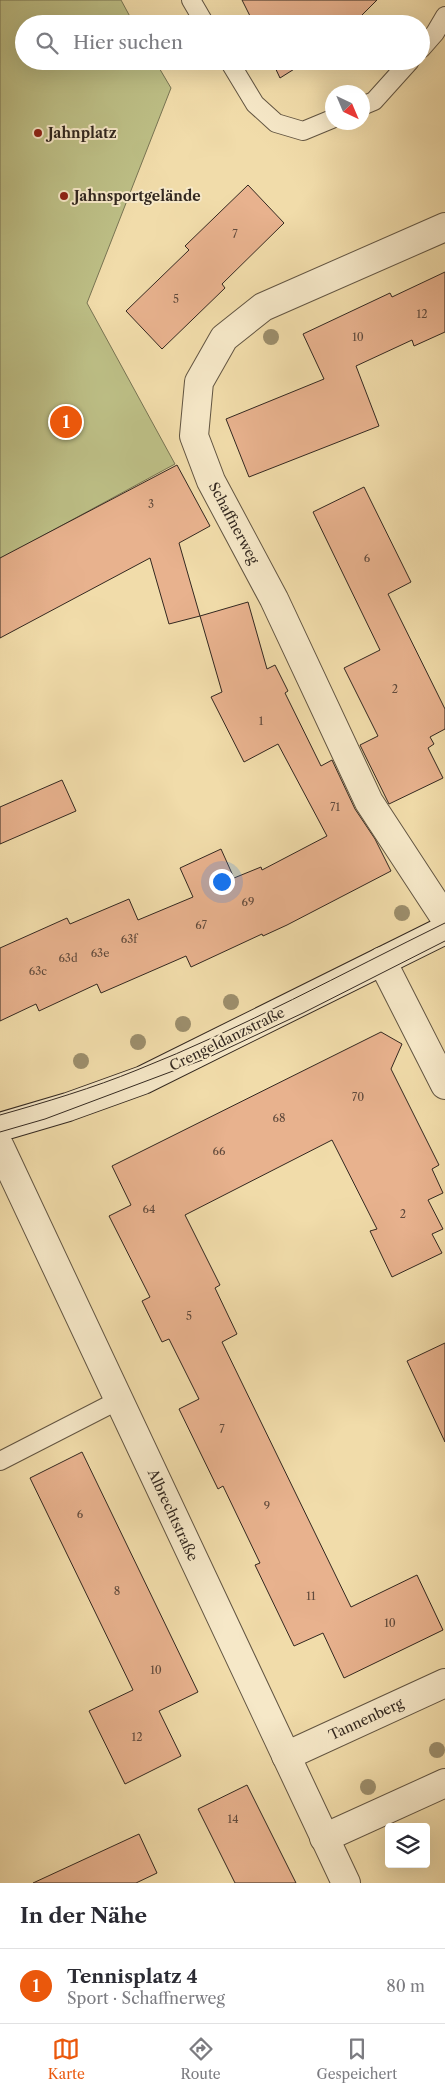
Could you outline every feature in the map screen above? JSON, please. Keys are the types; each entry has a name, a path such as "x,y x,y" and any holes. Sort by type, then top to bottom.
{"street":[{"name":"Schaffnerweg","path":"445,227 263,307 224,338 199,382 194,436 211,481 274,599 369,802 445,918"},
{"name":"Crengeldanzstraße","path":"0,1127 143,1080 445,930"},
{"path":"382,961 445,1085"},
{"name":"Albrechtstraße","path":"0,1148 346,1883"},
{"name":"Tannenberg","path":"286,1756 445,1683"},
{"path":"324,1838 445,1784"}],"lane":[{"path":"191,0 200,15"},
{"path":"430,39 445,16"},
{"path":"234,70 255,104 276,123 303,131 325,122"},
{"path":"370,103 374,101 402,70"},
{"path":"0,1461 119,1400"}],"green space":[{"name":"Jahnsportgelände","path":"0,0 121,0 129,15 15,15 15,70 160,70 171,88 87,303 175,464 0,559"}],"building":[{"path":"242,0 377,0 362,15 250,15"},
{"path":"276,70 293,70 280,78"},
{"path":"248,185 284,223 222,284 225,288 162,349 126,311 189,250 185,246"},
{"path":"445,272 445,332 414,346 412,340 356,366 379,426 249,477 226,419 324,379 303,334 390,293 392,297"},
{"path":"177,465 210,526 179,543 200,616 169,624 150,558 0,638 0,558"},
{"path":"364,487 411,582 388,594 445,709 445,729 430,737 434,744 428,748 443,778 389,804 360,745 378,736 344,668 380,650 313,512"},
{"path":"248,602 267,669 275,665 288,691 285,693 321,766 332,760 355,809 375,839 391,871 287,925 263,936 262,934 191,967 186,956 101,993 97,984 39,1011 36,1004 0,1021 0,948 67,918 70,924 129,899 138,920 193,897 180,868 221,849 234,878 261,867 262,870 327,836 278,744 244,762 211,697 222,692 200,616"},
{"path":"62,780 76,811 0,844 0,807"},
{"path":"381,1032 402,1044 391,1069 439,1165 432,1169 443,1193 428,1200 443,1229 432,1234 442,1253 392,1277 370,1231 377,1229 332,1140 185,1215 220,1285 215,1288 237,1334 222,1342 351,1607 417,1575 443,1630 344,1678 323,1633 294,1646 255,1565 260,1563 223,1486 218,1489 179,1409 199,1399 169,1339 162,1342 142,1301 150,1297 109,1216 131,1205 112,1166"},
{"path":"445,1343 445,1442 407,1361"},
{"path":"82,1452 198,1692 159,1711 181,1756 125,1784 89,1711 133,1690 30,1478"},
{"path":"247,1785 296,1883 235,1883 198,1809"},
{"path":"139,1834 157,1873 136,1883 33,1883"}],"tram line":[{"path":"0,1115 104,1083 176,1054 254,1018 445,923"},
{"path":"0,1132 45,1119 205,1059 303,1013 445,941"}],"place":[{"name":"Jahnplatz","path":"38,133"},
{"name":"Jahnsportgelände","path":"64,196"},
{"name":"Tennisplatz 4","path":"66,422"}]}
